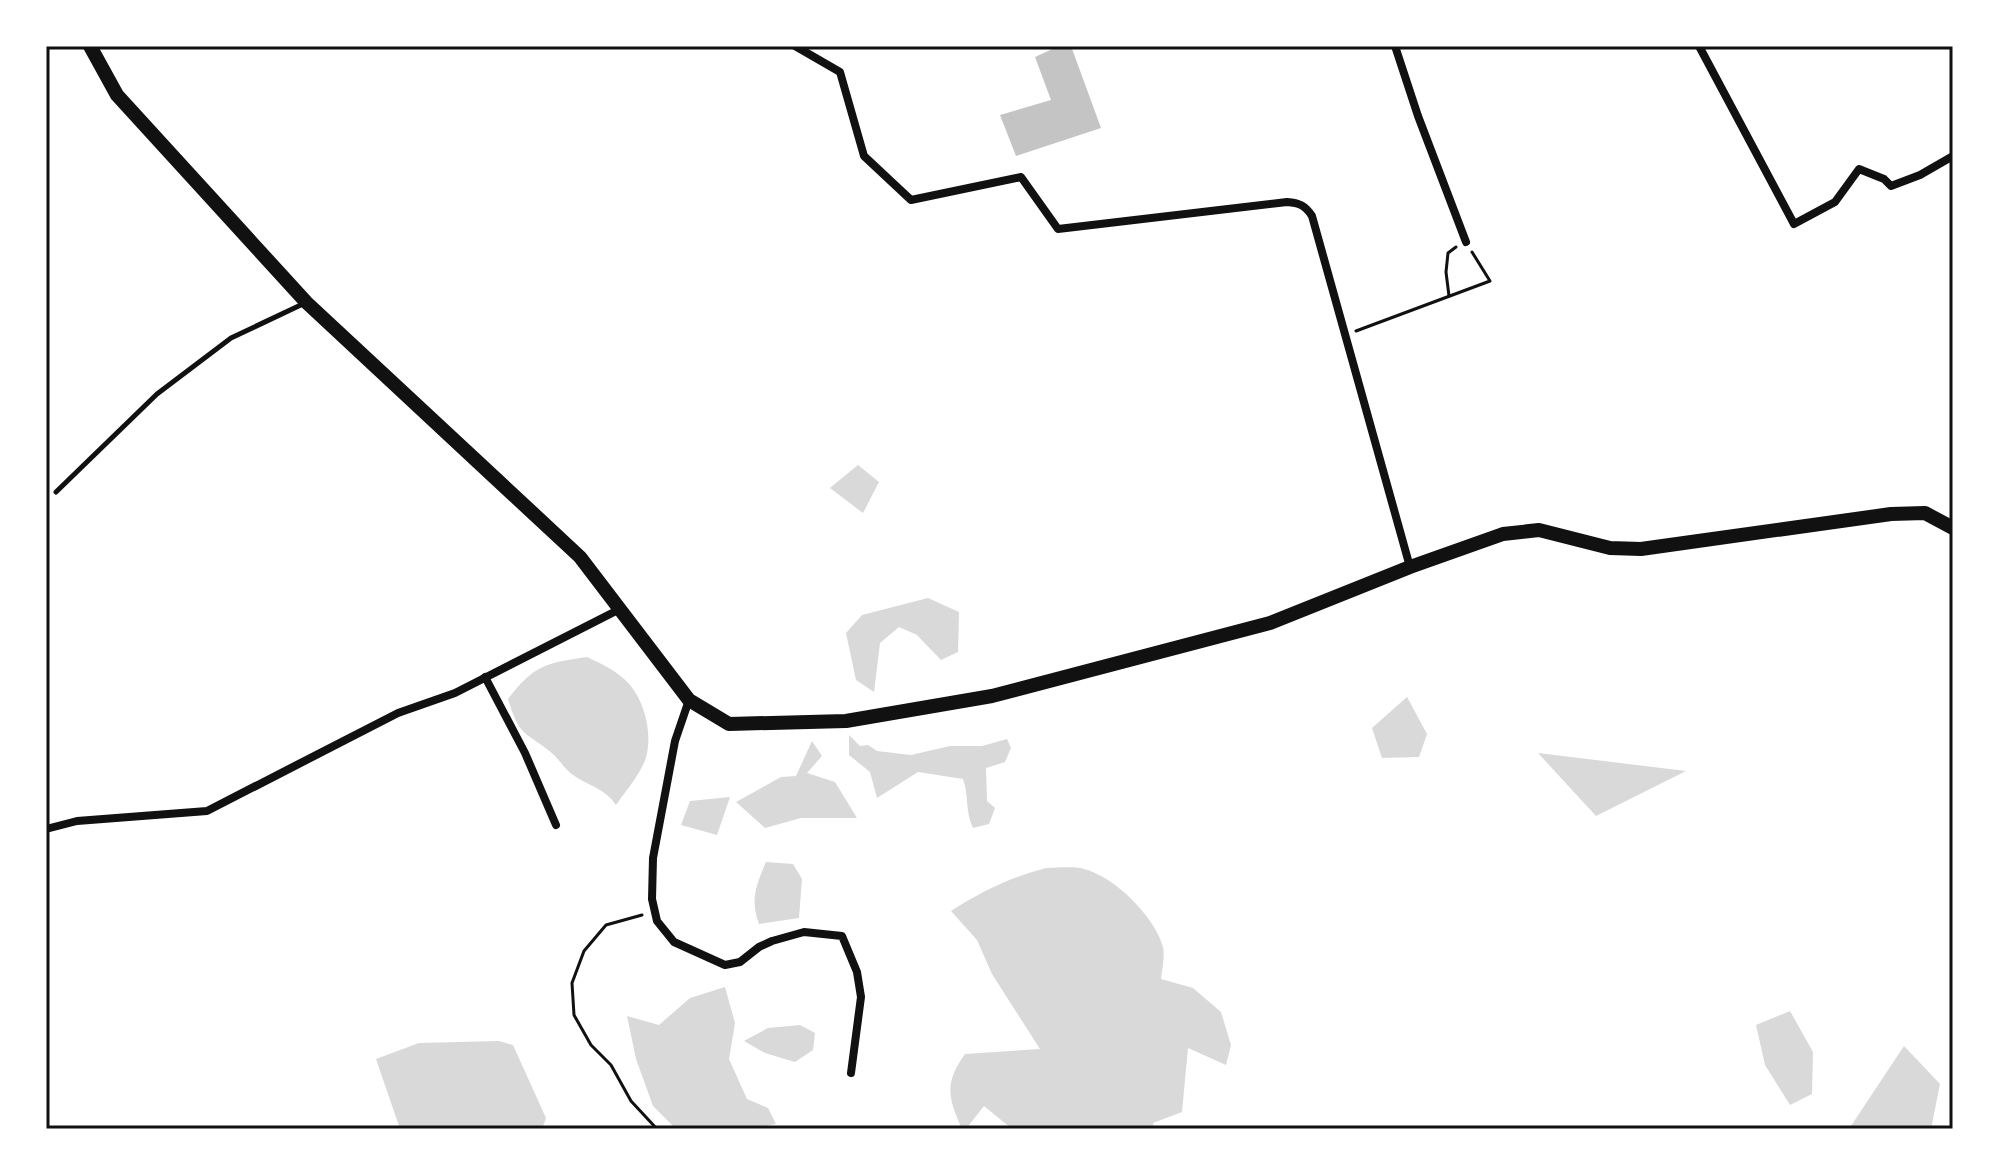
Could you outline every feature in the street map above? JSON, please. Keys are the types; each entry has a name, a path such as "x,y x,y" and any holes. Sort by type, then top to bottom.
{"street":[{"path":"90,46 117,95 306,302 580,557 689,700 729,724 846,721 992,696 1270,623 1503,534 1539,530 1610,548 1641,549 1891,514 1925,513 1953,528"},
{"path":"795,46 840,72 864,156 911,200 1021,177 1058,229 1287,202 1307,208 1312,216 1410,567"},
{"path":"1395,46 1466,242"},
{"path":"1699,46 1794,224 1835,202 1859,169 1884,179 1891,186 1920,175 1953,156"},
{"path":"46,829 77,821 207,811 398,713 455,693 620,609"},
{"path":"485,677 525,753 556,825"},
{"path":"689,700 675,741 653,858 653,912 674,942 725,965 740,962 772,941 804,932 842,936 857,972 861,997 851,1073"}],"lane":[{"path":"56,492 157,394 231,338 306,302"}],"path":[{"path":"1345,335 1490,281 1466,242 1448,253 1446,272 1449,296"},
{"path":"653,912 606,925 584,951 572,983 574,1015 591,1045 611,1065 631,1101 657,1129"}],"shaded area":[{"path":"858,465 879,482 863,513 830,488"},
{"path":"928,598 959,612 958,652 941,660 917,635 899,627 880,643 874,692 856,680 846,633 862,615"},
{"path":"587,657 616,672 630,685 647,722 648,743 644,763 616,805 603,792 573,775 554,755 525,733 516,722 508,699 534,672 561,661"},
{"path":"1407,697 1427,734 1419,757 1382,758 1372,728"},
{"path":"849,735 860,746 911,755 950,746 982,746 1007,739 1011,748 1005,762 986,768 987,801 995,808 989,824 973,828 963,779 918,772 877,798 870,772 849,755"},
{"path":"812,741 822,756 807,773 835,782 857,818 801,818 765,828 736,802 781,777 796,776"},
{"path":"1538,753 1686,771 1596,816"},
{"path":"730,797 717,835 681,825 690,801"},
{"path":"766,862 793,864 802,879 799,918 759,924 755,893"},
{"path":"1046,868 1084,869 1121,889 1143,911 1159,935 1164,951 1161,979 1193,988 1221,1012 1231,1045 1226,1065 1188,1048 1182,1112 1153,1123 1154,1129 1012,1129 984,1106 966,1129 962,1129 957,1118 951,1099 951,1082 965,1054 1040,1049 992,974 977,940 951,911 997,886"},
{"path":"725,987 735,1023 729,1059 747,1099 768,1108 776,1124 751,1129 676,1129 653,1106 636,1059 627,1016 659,1025 690,998"},
{"path":"1790,1011 1813,1052 1812,1094 1790,1105 1765,1065 1756,1025"},
{"path":"800,1025 815,1033 813,1050 795,1062 765,1053 744,1041 768,1028"},
{"path":"499,1041 513,1045 546,1118 542,1129 400,1129 376,1059 419,1043"},
{"path":"1904,1046 1940,1084 1931,1129 1849,1129"}],"building":[{"path":"1059,46 1071,46 1101,128 1016,156 1000,115 1051,100 1035,57"}]}
